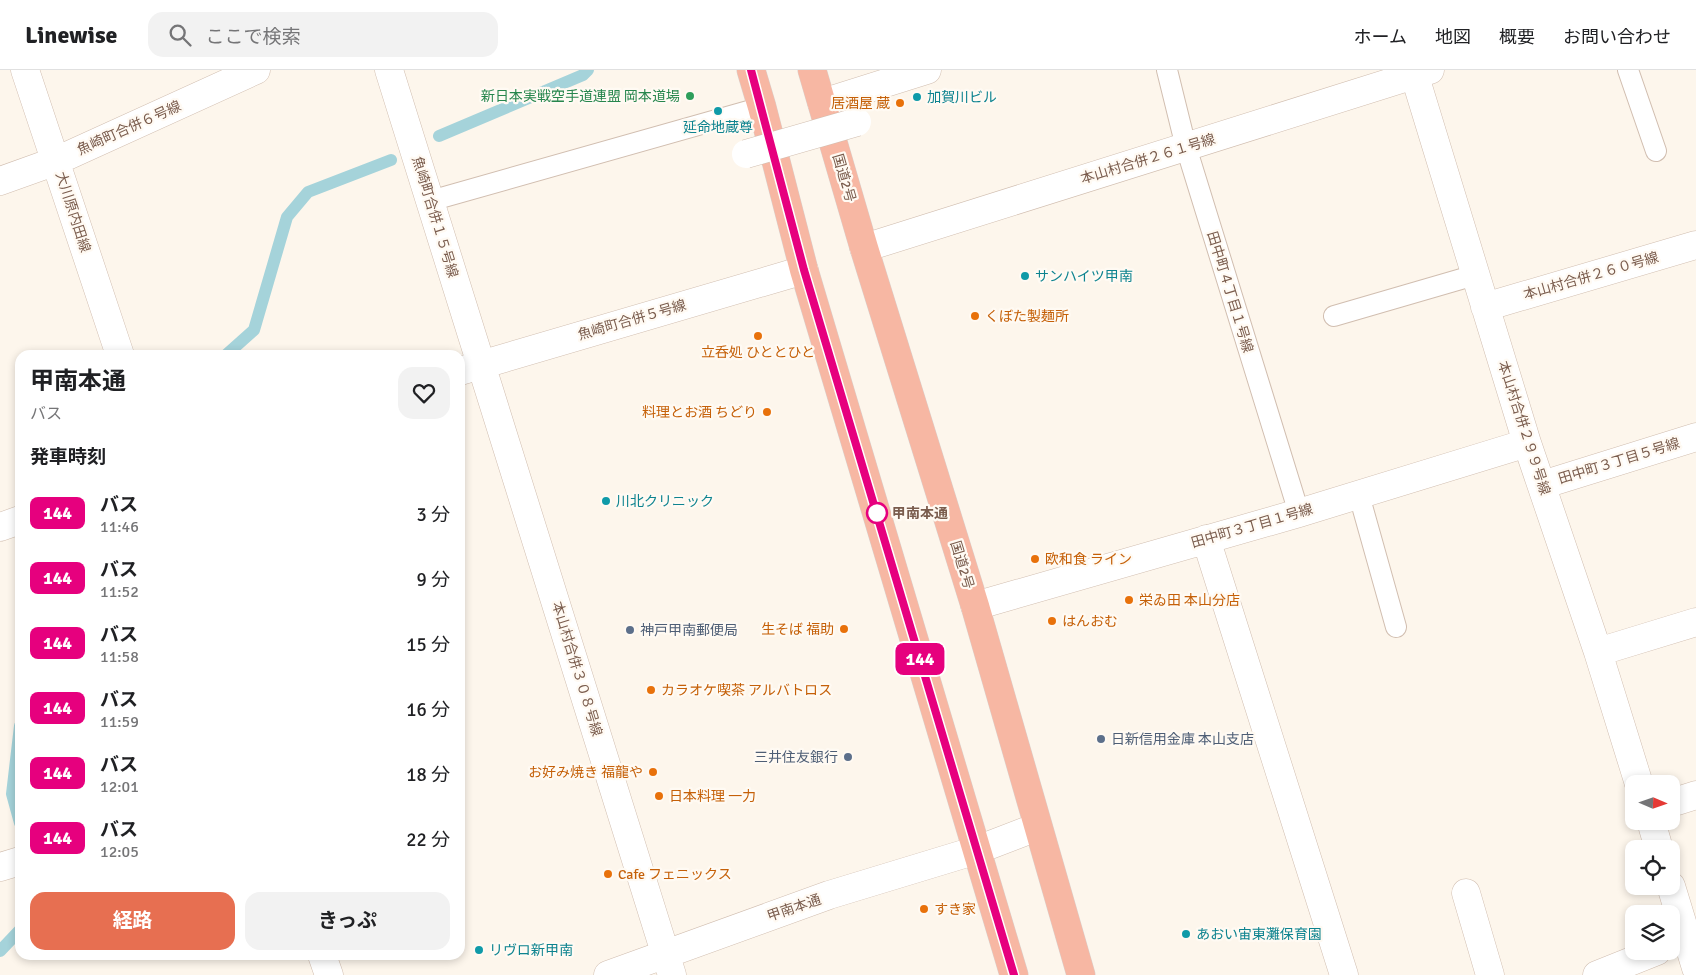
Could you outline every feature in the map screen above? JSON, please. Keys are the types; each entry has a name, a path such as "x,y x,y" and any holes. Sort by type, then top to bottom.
{"highway":[{"path":"751,70 804,270 1014,975"},
{"name":"国道2号","path":"812,70 864,248 975,606 1081,975"}],"street":[{"name":"大川原内田線","path":"25,70 118,350"},
{"name":"魚崎町合併６号線","path":"0,181 56,161 256,70"},
{"name":"魚崎町合併１５号線","path":"389,70 430,201 471,367"},
{"path":"822,103 927,70"},
{"name":"本山村合併２６１号線","path":"864,248 1186,148 1419,72"},
{"name":"本山村合併２９９号線","path":"1419,72 1475,275 1636,775"},
{"path":"746,154 857,122"},
{"name":"本山村合併２６０号線","path":"1485,307 1696,245"},
{"name":"魚崎町合併５号線","path":"471,367 804,270"},
{"name":"本山村合併３０８号線","path":"471,367 669,964"},
{"name":"田中町３丁目５号線","path":"1542,485 1696,437"},
{"name":"田中町３丁目１号線","path":"975,606 1298,513 1528,443"},
{"path":"0,527 15,522"},
{"path":"1206,539 1344,975"},
{"path":"1598,652 1696,622"},
{"path":"1680,800 1696,795"},
{"name":"甲南本通","path":"608,975 669,964 829,895 977,850 1037,827"},
{"path":"0,867 15,862"},
{"path":"1466,893 1490,975"},
{"path":"1680,944 1696,968"},
{"path":"324,960 328,975"},
{"path":"1597,975 1634,960"}],"lane":[{"name":"田中町４丁目１号線","path":"1168,70 1186,148 1298,513"},
{"path":"1628,70 1656,151"},
{"path":"430,201 762,106"},
{"path":"1334,316 1475,275"},
{"path":"1359,495 1396,627"}],"waterway":[{"path":"439,136 583,75 588,70"},
{"path":"232,350 254,330 287,217 308,192 391,160"},
{"path":"15,768 12,794 15,805"},
{"path":"0,951 15,935"}],"bus line":[{"name":"144","path":"751,70 804,270 820,318 1014,975"}],"place":[{"name":"新日本実戦空手道連盟 岡本道場","path":"690,96"},
{"name":"加賀川ビル","path":"917,97"},
{"name":"居酒屋 蔵","path":"900,103"},
{"name":"延命地蔵尊","path":"718,111"},
{"name":"サンハイツ甲南","path":"1025,276"},
{"name":"くぼた製麺所","path":"975,316"},
{"name":"立呑処 ひととひと","path":"758,336"},
{"name":"料理とお酒 ちどり","path":"767,412"},
{"name":"川北クリニック","path":"606,501"},
{"name":"甲南本通","path":"877,513"},
{"name":"欧和食 ライン","path":"1035,559"},
{"name":"栄ゐ田 本山分店","path":"1129,600"},
{"name":"はんおむ","path":"1052,621"},
{"name":"生そば 福助","path":"844,629"},
{"name":"神戸甲南郵便局","path":"630,630"},
{"name":"カラオケ喫茶 アルバトロス","path":"651,690"},
{"name":"日新信用金庫 本山支店","path":"1101,739"},
{"name":"三井住友銀行","path":"848,757"},
{"name":"お好み焼き 福龍や","path":"653,772"},
{"name":"日本料理 一力","path":"659,796"},
{"name":"Cafe フェニックス","path":"608,874"},
{"name":"すき家","path":"924,909"},
{"name":"あおい宙東灘保育園","path":"1186,934"},
{"name":"リヴロ新甲南","path":"479,950"}]}
